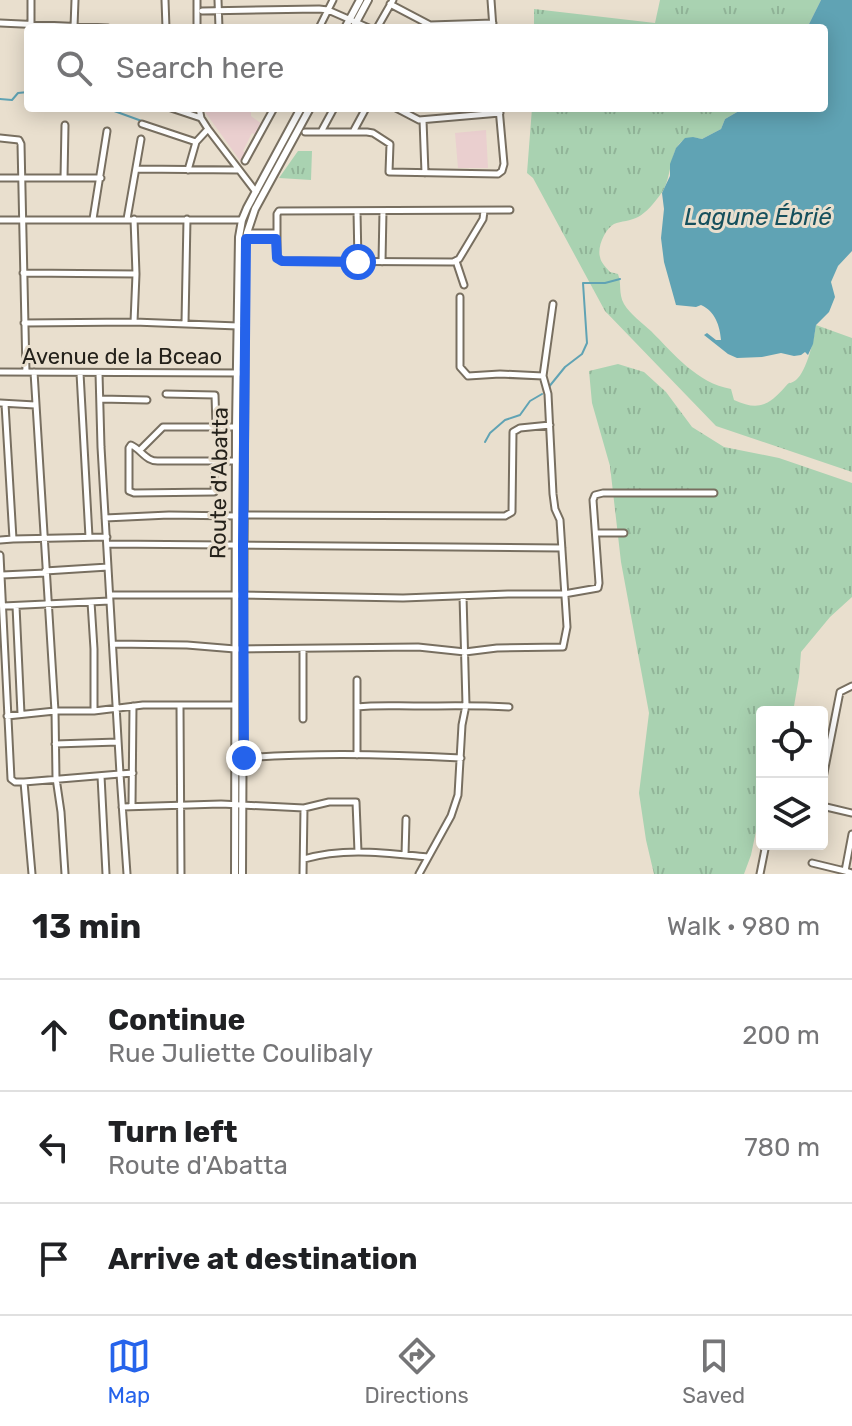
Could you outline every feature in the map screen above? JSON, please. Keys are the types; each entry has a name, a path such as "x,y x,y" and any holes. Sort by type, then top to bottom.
{"street":[{"path":"0,23 31,24 31,0"},
{"path":"74,24 75,0"},
{"path":"165,0 166,24"},
{"path":"197,0 197,24"},
{"path":"218,0 219,24"},
{"path":"321,24 333,0"},
{"path":"353,23 360,0"},
{"path":"353,23 368,0"},
{"path":"491,0 493,24"},
{"path":"379,24 391,2 428,24"},
{"path":"202,11 328,10 353,23"},
{"path":"183,112 201,118"},
{"path":"200,112 208,129 259,194"},
{"path":"245,161 272,112"},
{"name":"Route d'Abatta","path":"235,874 235,705 239,649 241,373 246,236 259,194 299,112"},
{"name":"Route d'Abatta","path":"240,516 236,427 241,373 238,262 242,220 308,112"},
{"path":"321,132 332,112"},
{"path":"353,132 364,112"},
{"path":"403,112 423,120 491,112"},
{"path":"305,132 373,133 390,144 389,172 498,174 504,164 500,112"},
{"path":"423,120 425,173"},
{"path":"142,124 196,142"},
{"path":"64,178 65,125"},
{"path":"188,170 196,142 208,129"},
{"path":"93,219 107,131"},
{"path":"0,138 19,140 21,144 26,372"},
{"path":"134,322 136,274 131,219 141,139"},
{"path":"136,169 239,170"},
{"path":"0,178 101,178"},
{"path":"484,211 483,219 456,261 358,262 277,258 279,211 510,210"},
{"path":"357,211 358,262"},
{"path":"382,262 383,211"},
{"path":"185,323 187,219"},
{"path":"0,220 242,220"},
{"path":"246,236 276,236"},
{"path":"456,261 464,285"},
{"path":"23,273 136,274"},
{"path":"460,297 460,367 464,375 543,376"},
{"path":"113,644 239,649 418,647 465,652 563,647 567,627 560,520 553,494 548,394 543,376 553,304"},
{"path":"24,323 134,322 238,326"},
{"name":"Avenue de la Bceao","path":"0,372 241,373"},
{"path":"34,372 55,711 56,778 65,874"},
{"path":"80,373 89,537"},
{"path":"99,373 127,874"},
{"path":"166,394 215,395 216,427"},
{"path":"100,399 147,400"},
{"path":"13,539 2,404 35,405"},
{"path":"105,518 169,515 505,516 512,512 513,432 520,428 550,425"},
{"path":"140,450 163,427 236,427"},
{"path":"215,461 214,492 129,491 129,447 132,445 153,461 215,461 236,461"},
{"path":"3,606 91,602 110,598 240,595 403,598 564,594 598,588 595,495 714,493"},
{"path":"597,533 624,533"},
{"path":"0,540 89,537 107,541 239,546 562,548"},
{"path":"0,555 11,779 24,782 133,773"},
{"path":"2,575 108,567"},
{"path":"419,874 457,800 466,705 463,596"},
{"path":"91,602 94,711"},
{"path":"16,606 21,714"},
{"name":"Route d'Abatta","path":"239,649 244,758 242,874"},
{"path":"303,649 303,719"},
{"path":"357,680 357,755"},
{"path":"823,778 840,692 852,686"},
{"path":"357,707 384,704 509,707"},
{"path":"180,705 181,874"},
{"path":"7,716 133,706 235,705"},
{"path":"132,806 133,706"},
{"path":"55,744 118,742"},
{"path":"244,758 276,755 461,758"},
{"path":"101,776 106,874"},
{"path":"24,782 32,874"},
{"path":"122,807 234,804 304,808 329,802 356,802 358,852"},
{"path":"828,807 852,813"},
{"path":"303,874 304,808"},
{"path":"405,855 406,819"},
{"path":"812,863 848,872 852,834"},
{"path":"760,874 765,850"},
{"path":"304,859 325,853 358,852 428,857"}],"shaded area":[{"path":"205,112 251,112 251,116 262,124 256,135 252,133 241,162"},
{"path":"486,130 488,168 458,168 455,133"}],"green space":[{"path":"660,0 821,0 809,24 534,24 534,9 655,23"},
{"path":"532,112 737,112 725,119 721,129 702,139 682,141 673,156 660,195 641,215 611,226 599,253 610,272 618,274 622,300 633,315 687,366 707,381 731,389 734,400 742,403 762,405 800,376 807,362 816,325 852,338 852,472 716,426 605,311 533,178 527,173"},
{"path":"298,151 312,151 311,180 279,178"},
{"path":"618,364 644,372 666,392 692,427 724,447 779,458 852,483 852,597 830,617 801,652 794,706 756,706 756,831 744,874 654,874 639,793 649,713 621,562 610,466 592,403 589,371"}],"water":[{"name":"Lagune Ébrié","path":"821,0 852,0 852,251 838,266 831,282 835,297 829,312 816,325 808,355 805,352 794,356 781,353 737,358 704,335 707,333 721,340 718,324 710,311 701,305 676,305 661,238 662,193 670,176 670,164 676,148 685,138 702,139 721,129 725,119 737,112 828,112 828,24 809,24"}],"waterway":[{"path":"0,99 12,100 18,93 24,92"},
{"path":"117,112 161,128"},
{"path":"548,388 565,367 582,354 587,343 583,283 620,279"},
{"path":"485,442 505,420 520,415 530,401 542,394"}],"route":[{"path":"244,758 246,239 276,239 277,258 282,261 358,262"}]}
